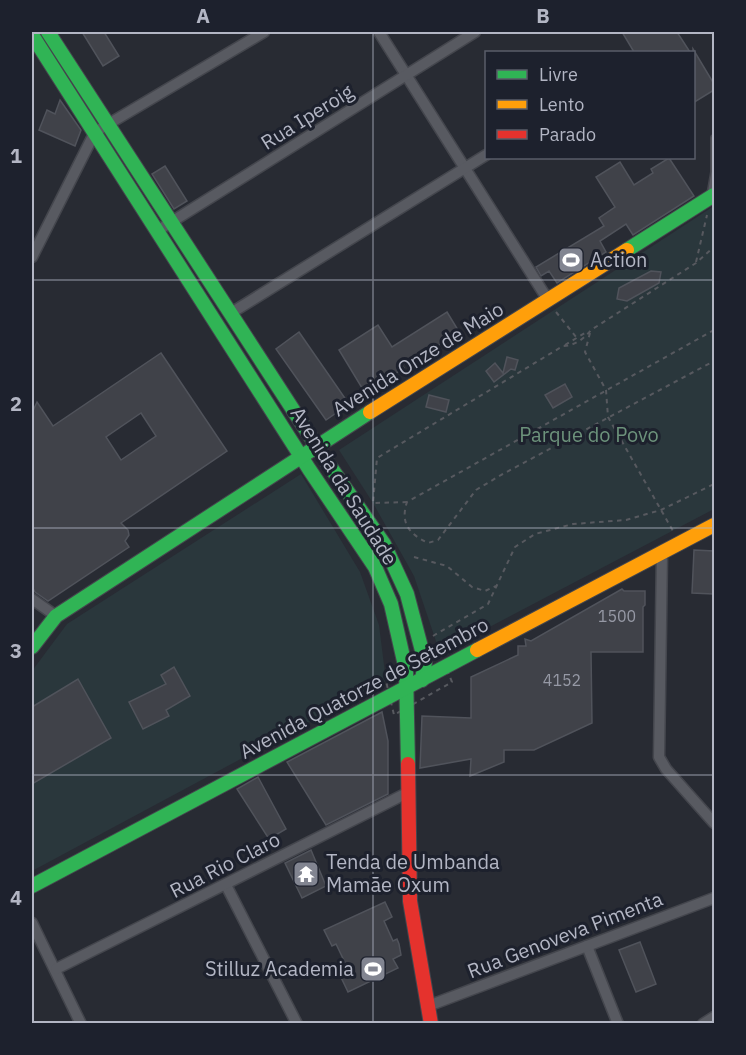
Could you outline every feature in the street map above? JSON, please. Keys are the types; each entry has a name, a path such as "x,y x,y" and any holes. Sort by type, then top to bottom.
{"street":[{"name":"Avenida da Saudade","path":"48,32 317,446 384,544 407,594 425,662 422,680"},
{"path":"32,256 95,132 264,32"},
{"path":"379,32 548,300"},
{"name":"Rua Iperoig","path":"157,231 476,32"},
{"name":"Avenida da Saudade","path":"32,34 301,456 375,567 391,604 406,670 410,901 431,1023"},
{"path":"231,313 485,156"},
{"name":"Avenida Onze de Maio","path":"32,647 56,616 301,456 548,300 711,201"},
{"name":"Avenida Quatorze de Setembro","path":"32,886 714,525"},
{"path":"662,553 659,757 666,769 714,823"},
{"path":"32,599 56,616"},
{"name":"Rua Rio Claro","path":"56,969 409,792"},
{"path":"226,885 297,1023"},
{"name":"Rua Genoveva Pimenta","path":"428,1006 714,898"},
{"path":"32,923 56,969 78,1023"},
{"path":"587,946 618,1023"},
{"path":"703,1023 714,1017"}],"lane":[{"path":"711,201 714,138"}],"path":[{"path":"696,263 711,201"},
{"path":"714,247 696,263 591,330 376,458 373,503 407,502 714,330"},
{"path":"548,300 577,338"},
{"path":"562,346 569,346 585,338 591,330"},
{"path":"591,330 585,352 606,390 608,417 680,543"},
{"path":"407,502 403,513 405,524 417,538 428,543 438,540 476,490 714,361"},
{"path":"433,636 488,604 515,547 535,534 573,524 626,520 661,510 714,484"},
{"path":"414,557 447,567 472,586 485,591 496,586"}],"green space":[{"name":"Parque do Povo","path":"714,206 714,509 440,653 414,576 373,503 339,450"},
{"path":"301,474 360,572 379,625 386,681 32,871 32,671 67,624"}],"building":[{"path":"82,32 104,32 119,56 103,66"},
{"path":"622,32 677,32 689,51 633,51"},
{"path":"695,52 714,84 714,90 695,102"},
{"path":"60,100 81,130 75,146 39,130 47,110 55,114"},
{"path":"670,159 694,196 633,235 626,224 600,241 606,252 557,283 549,271 541,276 536,267 604,226 599,218 615,207 596,177 620,162 634,185 653,173 651,169"},
{"path":"165,166 187,201 174,209 152,174"},
{"path":"651,271 661,272 659,283 627,301 617,299 619,288"},
{"path":"447,312 458,330 442,340 443,342 431,351 429,348 402,365 404,368 365,393 339,350 378,325 392,347"},
{"path":"299,332 349,404 326,420 276,349"},
{"path":"161,353 227,451 121,523 128,530 129,535 125,541 129,547 48,601 32,587 32,413 37,402 53,426","holes":["141,413 156,436 121,460 106,437"]},
{"path":"507,357 518,360 515,370 511,369 494,382 486,371 495,363 503,373"},
{"path":"565,384 572,397 553,408 545,395"},
{"path":"429,395 449,400 446,412 426,407"},
{"path":"694,550 714,551 713,594 692,593"},
{"path":"622,589 624,591 645,591 643,652 591,652 592,723 534,750 504,750 504,762 470,776 471,759 420,768 422,716 471,718 471,677 518,655 518,646 526,646 525,639 531,641"},
{"path":"174,667 190,696 166,710 169,716 143,729 129,702 166,684 161,675"},
{"path":"78,679 111,738 32,784 32,707"},
{"path":"382,712 388,741 388,794 326,825 287,762"},
{"path":"258,777 286,829 269,839 237,789"},
{"name":"Tenda de Umbanda Mamãe Oxum","path":"311,850 326,886 302,898 285,863"},
{"path":"385,902 392,917 384,921 393,941 397,939 399,944 401,955 393,959 398,968 348,992 339,973 348,969 336,944 332,946 324,930"},
{"path":"640,942 656,984 636,992 619,950"}],"traffic: fast":[{"path":"48,32 325,459 384,544 407,594 425,662 422,680"},
{"path":"32,35 309,469 375,567 391,604 406,670 408,764"},
{"path":"627,250 714,195"},
{"path":"32,647 56,616 370,412"},
{"path":"32,886 477,650"}],"traffic: slow":[{"path":"370,412 627,250"},
{"path":"477,650 714,525"}],"traffic: jam":[{"path":"408,764 410,901 431,1024"}],"place":[{"name":"Action","path":"571,260"},
{"name":"Tenda de Umbanda Mamãe Oxum","path":"306,874"},
{"name":"Stilluz Academia","path":"373,969"}]}
